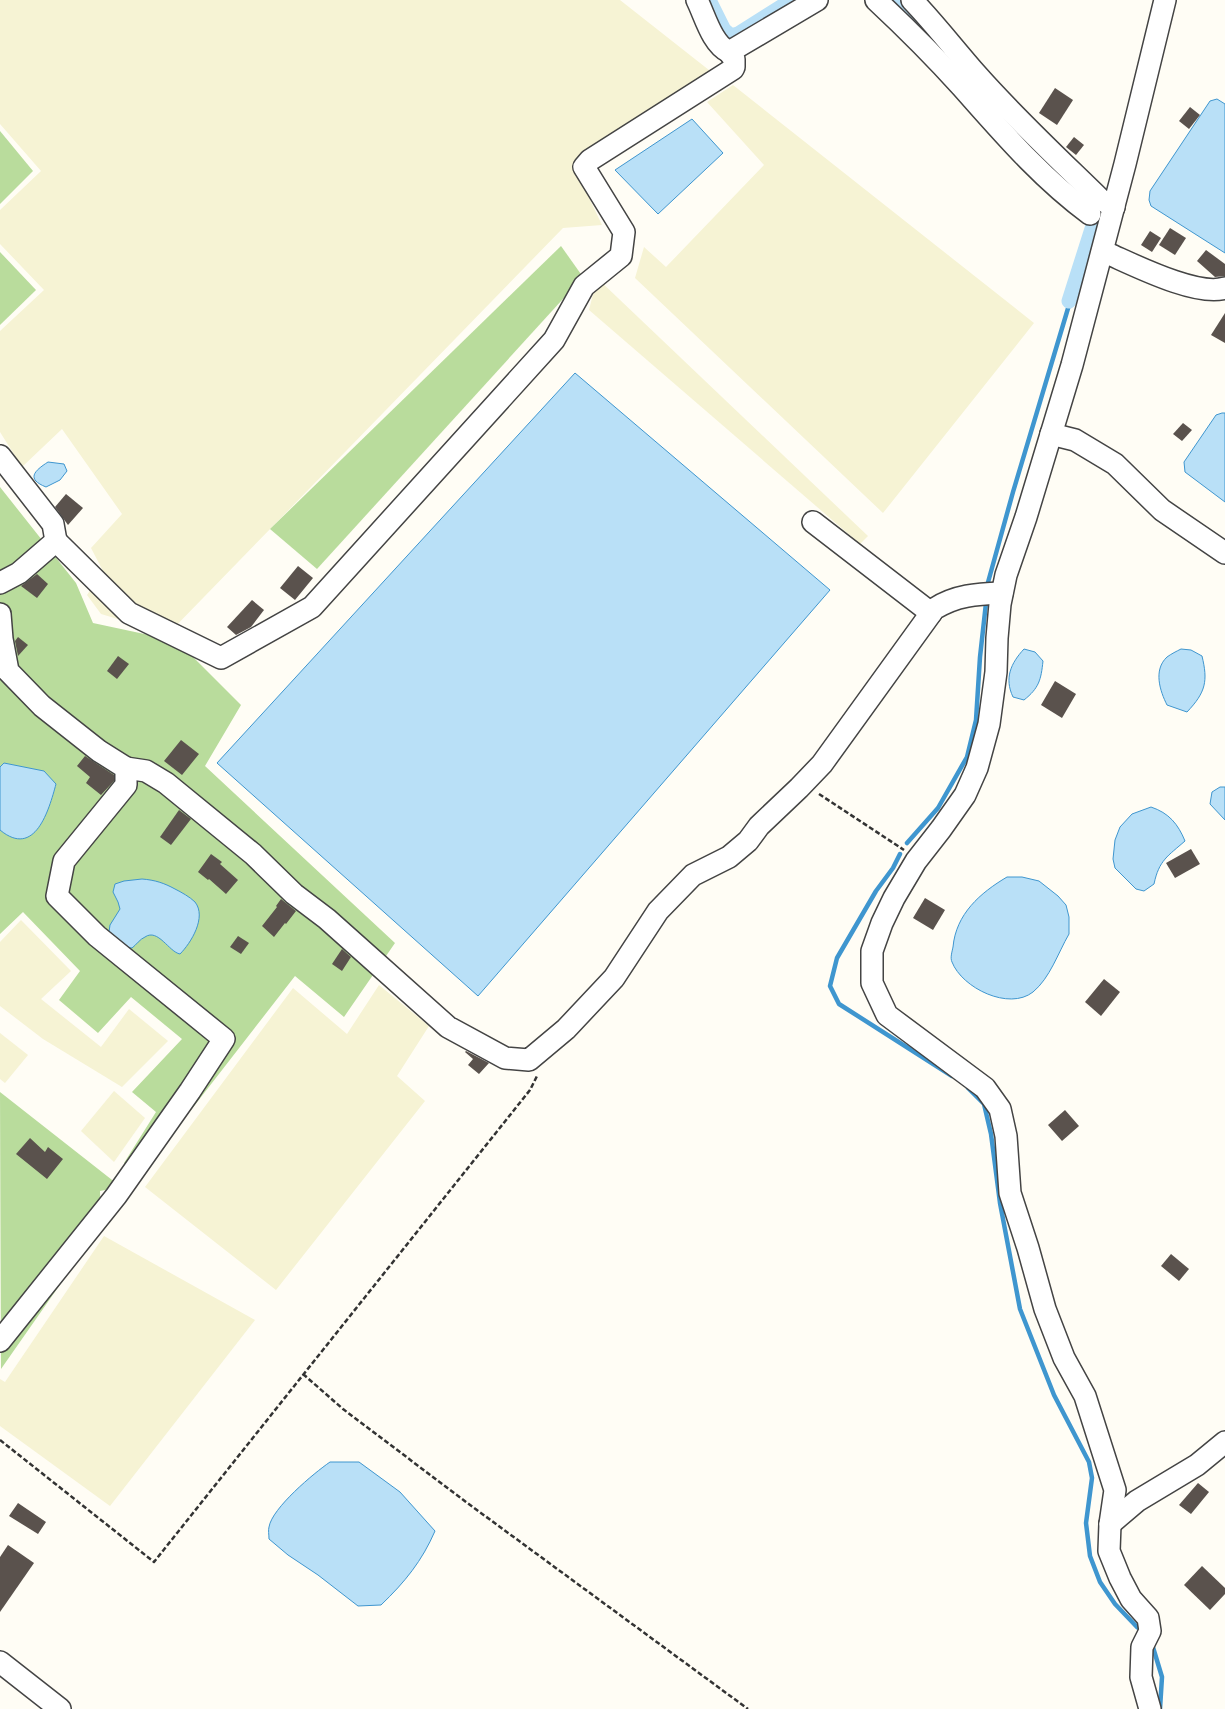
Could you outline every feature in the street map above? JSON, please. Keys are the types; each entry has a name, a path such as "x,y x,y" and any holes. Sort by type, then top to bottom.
{"street":[{"path":"0,456 53,524 56,541 129,613 221,658 312,607 554,340 584,286 620,256 624,232 584,166 590,160 734,67 734,59 716,40 697,0"},
{"path":"729,52 817,0"},
{"path":"876,0 930,52 1019,152 1073,202 1090,214"},
{"path":"912,0 977,75 1029,129 1100,199 1114,207"},
{"path":"1150,1709 1141,1677 1142,1647 1150,1631 1148,1618 1131,1598 1109,1551 1110,1524 1115,1490 1085,1396 1064,1358 1045,1308 1010,1193 1006,1136 1000,1109 985,1088 887,1015 872,983 872,951 882,922 916,861 942,829 965,795 977,768 989,724 993,698 996,672 996,638 1006,575 1072,365 1114,207 1165,0"},
{"path":"1102,253 1109,254 1183,284 1218,291 1225,288"},
{"path":"1051,434 1075,440 1115,464 1162,510 1225,553"},
{"path":"813,522 931,613"},
{"path":"0,583 19,573 56,541"},
{"path":"0,614 8,671 42,706 94,747 126,768 146,770 166,783 253,854 294,894 327,919 448,1027 505,1058 529,1060 566,1029 614,978 658,911 693,875 729,857 748,841 759,826 822,764 931,613 941,605 959,596 1002,593"},
{"path":"0,1341 116,1196 224,1039 97,936 57,896 64,861 126,785 126,768"},
{"path":"1110,1524 1137,1501 1197,1466 1225,1442"},
{"path":"0,1662 60,1709"}],"path":[{"path":"803,784 834,802 916,861"},
{"path":"0,1440 154,1562 530,1090 539,1073"},
{"path":"303,1374 343,1409 466,1502 748,1709"}],"shaded area":[{"path":"0,0 620,0 714,74 574,166 602,225 563,228 168,634 101,614 87,595 103,571 91,548 122,514 62,429 22,467 0,432 0,331 44,290 0,244 0,210 41,171 0,124"},
{"path":"733,85 1034,323 883,513 635,278 644,247 666,267 764,165 707,102"},
{"path":"597,278 868,536 860,544 589,310"},
{"path":"21,920 71,971 41,999 101,1047 129,1009 168,1041 122,1087 43,1039 0,1006 0,942"},
{"path":"379,985 429,1026 397,1076 425,1101 276,1290 145,1187 293,988 347,1034"},
{"path":"0,1033 28,1055 5,1083 0,1079"},
{"path":"114,1091 145,1118 114,1162 81,1131"},
{"path":"104,1236 255,1320 110,1506 0,1426 0,1379 5,1382"}],"green space":[{"path":"0,131 33,171 0,204"},
{"path":"561,246 583,277 317,569 270,529"},
{"path":"0,252 36,290 0,325"},
{"path":"0,487 76,583 93,623 177,641 241,705 205,766 395,943 344,1017 295,976 139,1177 124,1163 156,1112 132,1092 182,1039 131,997 98,1033 59,1000 80,971 23,912 0,934"},
{"path":"0,1092 121,1187 100,1191 101,1226 1,1369"}],"water":[{"path":"1217,99 1225,104 1225,253 1151,206 1149,200 1150,191 1210,101"},
{"path":"692,119 723,153 658,214 615,170"},
{"path":"575,373 830,590 478,996 217,763"},
{"path":"1225,413 1225,502 1185,472 1184,462 1216,415"},
{"path":"48,462 64,464 67,471 60,480 46,487 36,481 34,475"},
{"path":"1024,649 1035,652 1043,661 1038,683 1033,692 1024,700 1013,697 1010,690 1009,677 1012,665"},
{"path":"1181,649 1191,650 1202,656 1205,672 1202,692 1187,712 1167,705 1159,681 1160,668 1163,662 1167,657"},
{"path":"4,763 44,771 56,784 49,806 38,828 31,835 23,839 12,837 0,830 0,767"},
{"path":"1220,787 1225,787 1225,820 1210,804 1212,792"},
{"path":"1151,807 1163,812 1172,820 1185,841 1165,859 1154,884 1144,891 1136,889 1115,868 1113,859 1115,840 1120,827 1132,814"},
{"path":"1007,877 1022,877 1039,881 1066,905 1069,917 1069,934 1044,980 1033,992 1023,997 1012,999 999,998 976,988 957,972 951,959 955,935 964,915 979,897"},
{"path":"142,879 163,883 183,893 195,902 199,915 196,930 180,954 159,938 150,935 143,938 132,948 123,947 109,932 110,925 120,909 113,892 115,884"},
{"path":"330,1462 359,1462 400,1492 435,1531 412,1571 381,1605 358,1606 269,1539 269,1527 272,1519 285,1501 304,1482"}],"building":[{"path":"1055,88 1073,100 1057,125 1039,113"},
{"path":"1190,107 1200,115 1189,129 1179,121"},
{"path":"1074,137 1084,145 1076,155 1066,147"},
{"path":"1170,228 1186,238 1175,255 1159,245"},
{"path":"1150,231 1161,238 1152,252 1141,245"},
{"path":"1206,250 1225,264 1225,276 1215,277 1197,261"},
{"path":"1225,313 1225,343 1211,335"},
{"path":"1183,423 1192,430 1182,441 1173,434"},
{"path":"66,494 83,508 68,525 55,507"},
{"path":"298,566 313,578 295,600 280,588"},
{"path":"37,574 48,584 37,598 21,586"},
{"path":"252,600 264,610 251,627 236,635 227,627"},
{"path":"18,637 28,645 18,656 15,641"},
{"path":"118,656 129,664 117,679 107,671"},
{"path":"1055,681 1076,694 1062,718 1041,705"},
{"path":"181,740 199,754 182,775 164,761"},
{"path":"85,756 114,775 114,781 101,795 86,783 90,777 77,766"},
{"path":"179,810 191,819 171,845 160,837"},
{"path":"1191,849 1200,864 1175,878 1166,863"},
{"path":"211,854 222,862 220,864 238,880 226,894 198,872"},
{"path":"925,898 945,910 933,930 913,918"},
{"path":"281,899 296,911 274,937 262,926"},
{"path":"238,936 249,943 241,954 230,947"},
{"path":"342,949 351,957 342,971 332,964"},
{"path":"1104,979 1120,992 1101,1016 1085,1002"},
{"path":"466,1051 489,1063 479,1074 468,1065 473,1059"},
{"path":"1065,1110 1079,1126 1062,1141 1048,1125"},
{"path":"30,1138 45,1152 48,1147 63,1159 47,1179 16,1154"},
{"path":"1171,1254 1189,1269 1179,1281 1161,1266"},
{"path":"1198,1483 1209,1492 1191,1514 1179,1505"},
{"path":"18,1503 46,1522 38,1534 9,1516"},
{"path":"8,1545 34,1563 0,1612 0,1557"},
{"path":"1202,1566 1225,1588 1225,1594 1210,1610 1184,1585"}],"waterway":[{"path":"709,0 724,30 731,36 738,34 792,0"},
{"path":"892,0 922,31"},
{"path":"1069,301 1097,213 1091,206"},
{"path":"987,586 1072,295"},
{"path":"907,843 938,808 967,757 976,720 986,603"},
{"path":"900,854 837,958 830,986 839,1004 952,1076"},
{"path":"968,1088 984,1104 991,1134 1000,1203 1020,1309 1054,1395 1089,1462 1092,1478 1086,1523 1090,1556 1100,1582 1115,1604 1142,1630"},
{"path":"1152,1644 1162,1677 1160,1709"}]}
